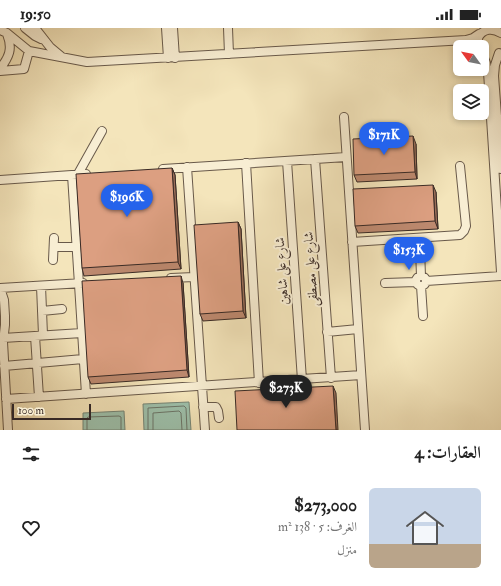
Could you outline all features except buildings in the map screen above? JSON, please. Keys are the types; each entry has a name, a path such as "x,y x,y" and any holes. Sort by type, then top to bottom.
{"street":[{"path":"25,28 35,36 44,40"},
{"path":"36,28 50,47 64,58"},
{"path":"166,28 171,58"},
{"path":"171,58 173,28"},
{"path":"228,28 229,54"},
{"path":"4,30 30,51 87,62 466,40 473,38 480,31 490,28 499,31"},
{"path":"0,70 8,59 11,50 4,30"},
{"path":"0,70 24,69 30,51"},
{"path":"489,55 492,56 500,52"},
{"path":"500,52 491,66 501,272"},
{"path":"489,63 494,76 501,169"},
{"path":"344,117 365,430"},
{"path":"86,394 76,247 75,175 102,131"},
{"path":"156,169 346,157"},
{"name":"شارع على مصطفى","path":"315,159 331,378"},
{"name":"شارع على شاهين","path":"287,161 302,380"},
{"path":"246,163 259,383"},
{"path":"352,242 460,235 466,226 460,166"},
{"path":"187,167 205,430"},
{"path":"0,180 94,173"},
{"path":"53,260 54,238"},
{"path":"54,247 76,247"},
{"path":"420,249 423,316"},
{"path":"385,283 501,276"},
{"path":"163,279 194,277"},
{"path":"8,430 3,338 5,316 4,300 0,288 94,283"},
{"path":"39,397 37,363 42,311 41,286"},
{"path":"42,311 62,309"},
{"path":"327,332 358,329"},
{"path":"3,338 82,333"},
{"path":"4,366 83,359"},
{"path":"6,399 361,376"},
{"path":"203,407 216,407 219,418"}],"water":[{"path":"189,402 191,430 144,430 143,404"},
{"path":"124,411 125,430 83,430 83,413"}]}
